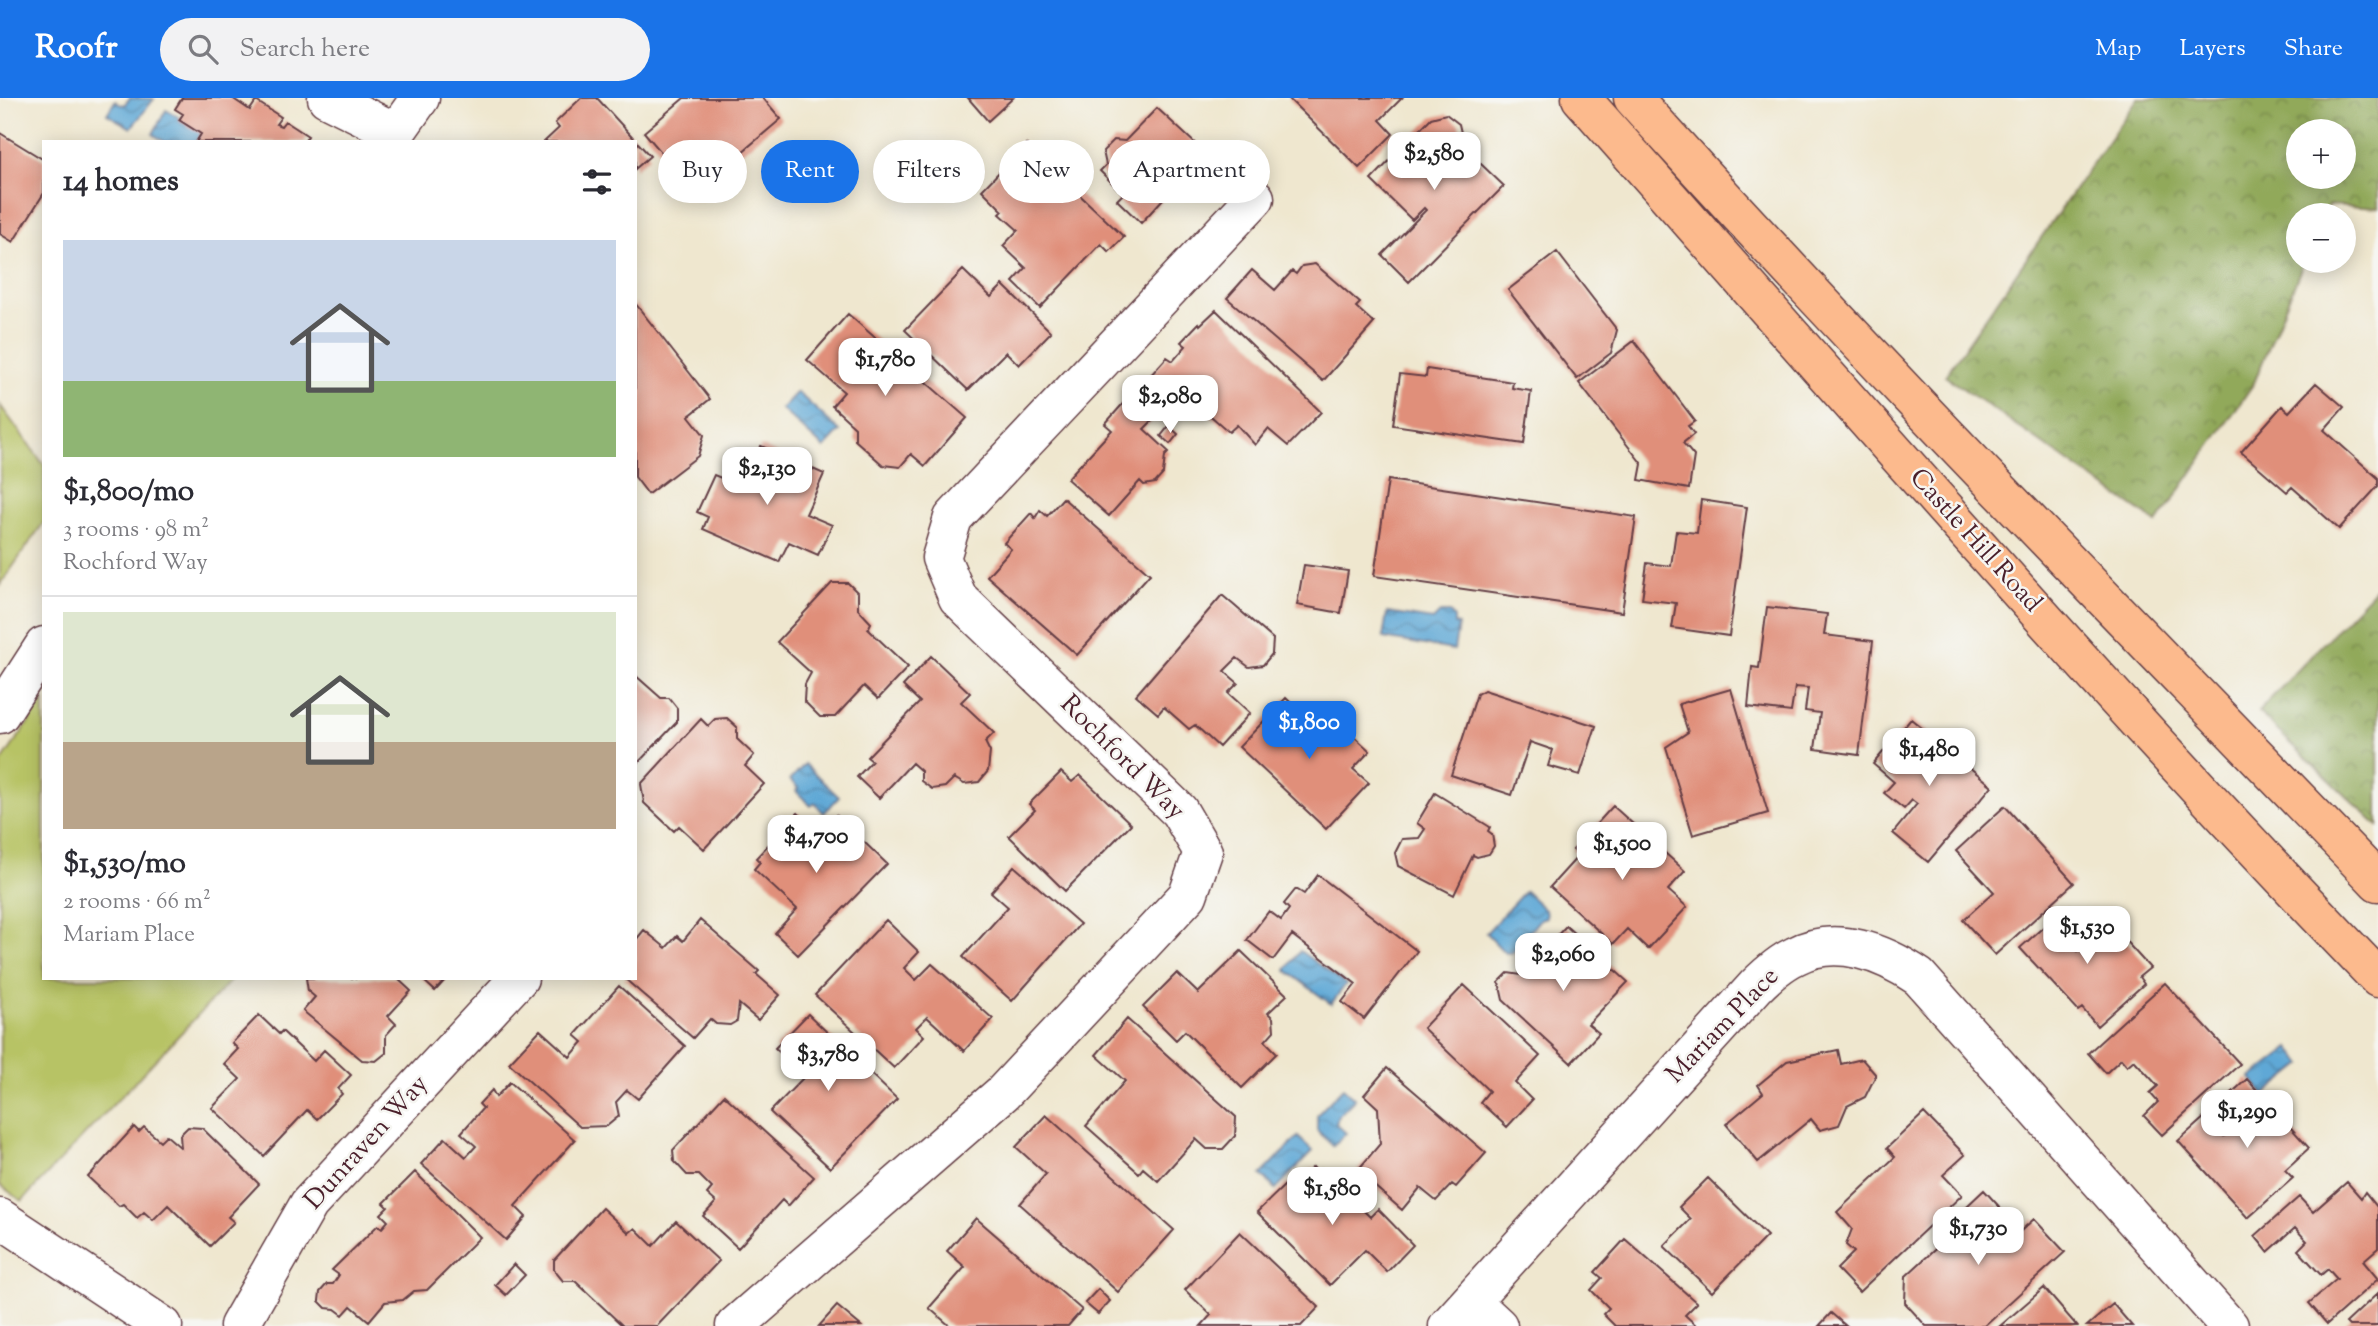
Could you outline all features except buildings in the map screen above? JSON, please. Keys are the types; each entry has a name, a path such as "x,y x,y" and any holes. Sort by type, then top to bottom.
{"main road":[{"name":"Castle Hill Road","path":"1580,98 2161,748 2378,978"},
{"name":"Castle Hill Road","path":"1633,98 1738,215 1871,356 2378,882"}],"street":[{"path":"327,98 392,137 420,98"},
{"name":"Rochford Way","path":"735,1326 1003,1093 1188,895 1203,852 1180,811 958,598 941,558 953,518 1250,203"},
{"path":"0,714 42,649"},
{"name":"Mariam Place","path":"1472,1318 1756,986 1797,954 1823,947 1850,947 1876,953 1919,977 2229,1326"},
{"name":"Dunraven Way","path":"239,1326 309,1203 517,980"},
{"path":"0,1218 163,1326"}],"green space":[{"path":"2138,98 2378,98 2378,208 2356,207 2356,203 2286,203 2286,273 2299,273 2254,383 2157,523 1945,376"},
{"path":"0,405 42,462 42,525 0,585"},
{"path":"2378,586 2378,826 2258,712"},
{"path":"42,703 42,980 231,980 22,1201 0,1185 0,764"}],"water":[{"path":"130,98 154,99 131,128 107,114 115,101 121,105"},
{"path":"166,110 203,131 198,140 162,140 153,134"},
{"path":"797,392 840,431 824,448 781,409"},
{"path":"1387,613 1433,620 1440,613 1450,613 1454,624 1458,625 1454,650 1383,638"},
{"path":"805,764 839,797 824,813 815,803 811,806 796,791 798,788 790,780"},
{"path":"1525,891 1545,910 1546,917 1540,919 1512,953 1505,953 1486,933"},
{"path":"1300,951 1346,984 1331,1004 1286,970"},
{"path":"2290,1048 2303,1064 2264,1095 2251,1078"},
{"path":"1343,1088 1355,1099 1338,1116 1336,1124 1346,1133 1333,1146 1317,1130 1317,1115"},
{"path":"1298,1137 1313,1151 1276,1189 1261,1175"}]}
